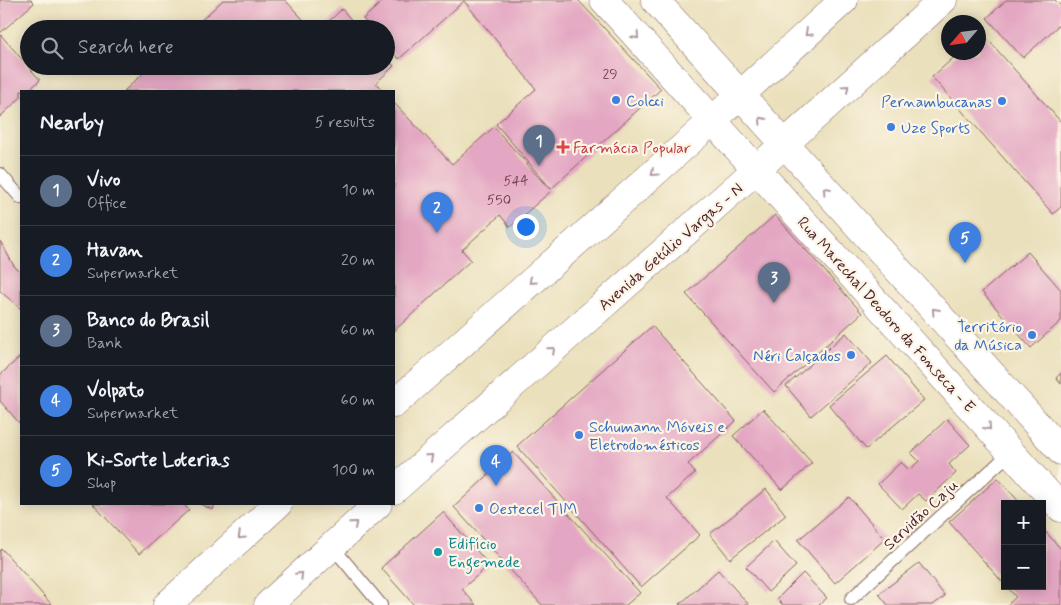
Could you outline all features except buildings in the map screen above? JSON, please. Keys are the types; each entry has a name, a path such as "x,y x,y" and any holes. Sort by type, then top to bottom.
{"street":[{"name":"Rua Marechal Deodoro da Fonseca - E","path":"604,0 1061,508"},
{"path":"655,0 1061,451"},
{"path":"395,403 712,121 844,0"},
{"name":"Avenida Getúlio Vargas - N","path":"395,489 756,169 943,0"},
{"path":"167,605 277,505"},
{"path":"268,605 331,545 377,505"}],"lane":[{"path":"0,174 20,197"},
{"name":"Servidão Caju","path":"850,599 1011,452"},
{"path":"331,545 381,605"}],"place":[{"name":"Colcci","path":"616,100"},
{"name":"Pernambucanas","path":"1002,101"},
{"name":"Uze Sports","path":"891,127"},
{"name":"Farmácia Popular","path":"563,147"},
{"name":"Vivo","path":"539,166"},
{"name":"Havan","path":"437,233"},
{"name":"Ki-Sorte Loterias","path":"965,263"},
{"name":"Banco do Brasil","path":"774,303"},
{"name":"Território da Música","path":"1032,335"},
{"name":"Néri Calçados","path":"851,355"},
{"name":"Schumann Móveis e Eletrodomésticos","path":"579,435"},
{"name":"Volpato","path":"496,486"},
{"name":"Oestecel TIM","path":"479,508"},
{"name":"Edifício Engemede","path":"438,552"}]}
